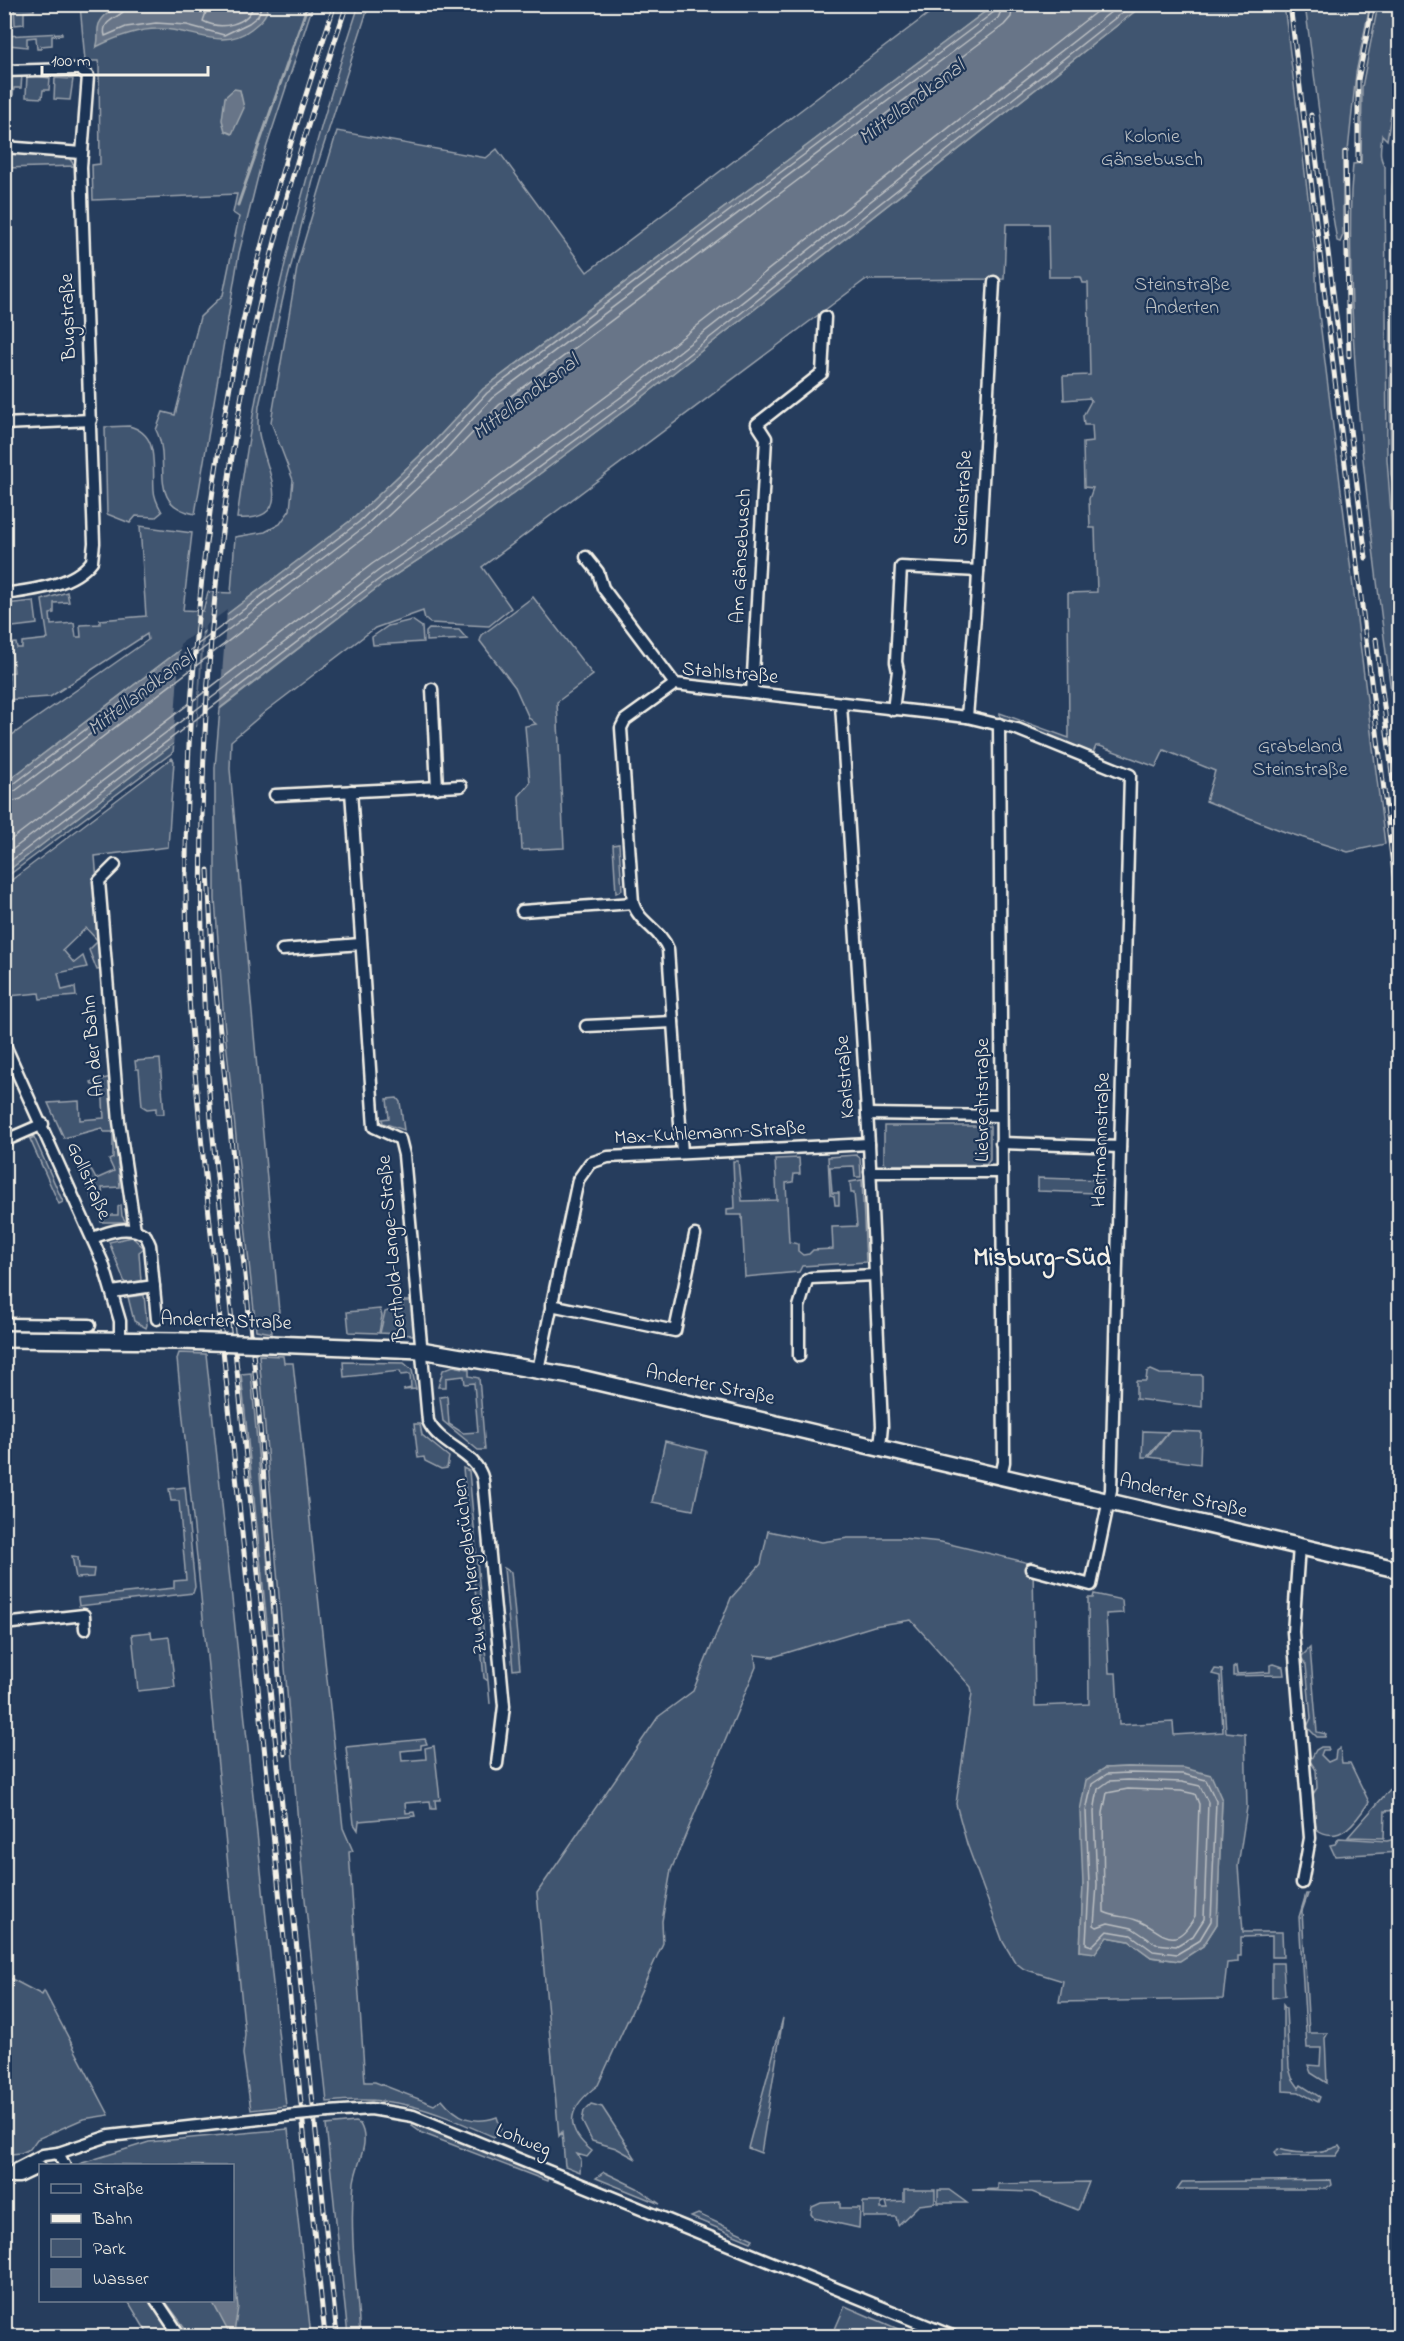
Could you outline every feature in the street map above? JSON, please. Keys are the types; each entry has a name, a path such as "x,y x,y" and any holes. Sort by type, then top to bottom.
{"main road":[{"name":"Anderter Straße","path":"4,1339 179,1341 421,1350 538,1370 1110,1500 1400,1570"}],"street":[{"name":"Bugstraße","path":"4,71 80,69 88,76 82,153 94,543 92,561 74,574 48,587 4,594"},
{"path":"4,147 82,153"},
{"name":"Steinstraße","path":"968,717 994,282"},
{"name":"Am Gänsebusch","path":"752,693 766,438 757,424 822,373 825,317"},
{"path":"4,424 91,420"},
{"path":"586,557 598,572 603,588 675,684"},
{"path":"893,710 898,671 896,663 901,567 978,571"},
{"name":"Stahlstraße","path":"633,903 621,728 625,720 675,684 968,717 999,724 1120,769 1130,774 1131,780"},
{"path":"432,689 437,788"},
{"name":"Karlstraße","path":"842,704 869,1144 882,1426 880,1447"},
{"name":"Liebrechtstraße","path":"999,724 1004,1451 1001,1475"},
{"name":"Hartmannstraße","path":"1031,1569 1091,1585 1110,1500 1131,780"},
{"path":"275,795 461,786"},
{"name":"Berthold-Lange-Straße","path":"351,791 374,1127 400,1138 404,1155 421,1350"},
{"name":"An der Bahn","path":"115,865 99,880 118,1115 135,1230 146,1236 150,1245 157,1319"},
{"path":"522,911 633,903 637,912 662,937 668,949 682,1153"},
{"path":"282,950 361,944"},
{"path":"586,1026 673,1022"},
{"name":"Gollstraße","path":"4,1042 93,1238 120,1321 120,1340"},
{"path":"867,1114 1001,1116"},
{"path":"4,1141 42,1124"},
{"path":"1001,1143 1120,1147"},
{"name":"Max-Kuhlemann-Straße","path":"538,1370 578,1180 583,1169 590,1163 608,1157 869,1144"},
{"path":"870,1172 1001,1172"},
{"path":"93,1238 111,1230 135,1230"},
{"path":"551,1305 675,1330 695,1235"},
{"path":"800,1356 799,1307 807,1280 875,1275"},
{"path":"112,1292 154,1286"},
{"path":"4,1324 90,1325"},
{"name":"Zu den Mergelbrüchen","path":"421,1350 428,1421 436,1435 475,1464 483,1480 504,1706 497,1764"},
{"path":"1299,1546 1293,1632 1310,1838 1302,1883"},
{"path":"4,1624 84,1615 85,1629"},
{"name":"Lohweg","path":"7,2178 16,2169 43,2155 109,2136 371,2109 413,2116 952,2337"},
{"path":"58,2152 64,2164"},
{"name":"Lohweg","path":"44,2164 58,2152"},
{"name":"Lohweg","path":"7,2178 19,2177 39,2167"},
{"path":"157,2302 180,2337"}],"green space":[{"path":"34,5 34,11 24,12 24,24 15,25 14,6"},
{"path":"80,5 313,5 261,164 239,253 195,514 180,509 170,501 165,492 161,443 156,430 163,412 175,415 200,317 223,295 239,217 233,213 237,194 93,200 92,165 100,164 99,67 98,61 85,61"},
{"path":"359,5 369,5 316,169 285,289 259,406 258,431 272,480 274,492 272,503 267,512 256,517 237,518 258,388 286,258 320,131"},
{"path":"940,5 994,5 483,389 431,445 355,517 5,783 5,740 148,640 147,634 50,697 5,700 5,679 8,679 7,673 14,672 12,652 8,651 5,644 16,643 17,648 22,648 22,642 48,639 42,600 67,592 69,602 54,603 54,613 50,614 51,625 74,623 76,637 81,637 80,625 100,624 100,620 146,616 140,526 192,533 183,610 203,611 208,592 231,593 235,537 265,532 280,524 290,510 293,480 271,422 298,262 337,131 486,158 497,149 587,272"},
{"path":"1143,5 1284,5 1315,253 1317,298 1385,844 1348,852 1285,832 1206,801 1215,771 1164,750 1156,767 1100,746 1096,746 1093,753 1000,717 1000,713 1069,738 1068,593 1097,592 1095,528 1090,528 1089,499 1093,488 1084,487 1083,443 1093,442 1092,425 1084,425 1083,416 1091,401 1090,398 1064,400 1063,376 1090,375 1088,283 1083,283 1081,277 1049,277 1048,224 1006,224 1004,279 865,280 482,567 511,608 489,626 430,623 425,619 423,611 375,628 266,711 231,741 230,769 279,1312 271,1314 272,1333 256,1330 224,1021 215,899 215,768 220,709 386,581 471,525 640,399"},
{"path":"1305,5 1370,5 1356,73 1348,151 1343,151 1343,235 1340,242 1337,241 1332,211"},
{"path":"1378,5 1398,5 1392,106 1387,140 1382,135 1380,151 1385,166 1387,459 1394,552 1400,576 1399,755 1364,474 1353,333 1351,262 1353,164 1361,163 1362,87"},
{"path":"62,33 62,35 52,36 52,45 41,46 41,49 37,49 36,37 27,38 27,47 9,45 9,39 5,39 5,36"},
{"path":"1399,71 1399,145 1392,142"},
{"path":"4,74 22,75 21,88 14,88 13,95 5,95"},
{"path":"27,75 50,78 49,90 43,90 42,98 26,97"},
{"path":"55,78 73,79 70,100 54,99"},
{"path":"4,153 69,158 75,166 5,168"},
{"path":"1399,163 1399,556 1397,501 1391,474 1390,400 1392,190 1394,169"},
{"path":"129,426 139,430 150,443 154,493 162,512 156,517 136,516 130,523 107,514 105,427"},
{"path":"533,597 593,675 557,702 564,848 522,850 519,796 530,783 525,726 536,724 529,718 515,687 480,641 482,635"},
{"path":"34,601 37,624 5,628 5,604"},
{"path":"412,620 422,627 423,642 373,645 372,637 388,626"},
{"path":"429,629 459,630 467,639 426,641 426,632"},
{"path":"174,743 173,752 5,878 5,873"},
{"path":"172,758 174,761 168,847 95,856 104,969 97,970 89,950 98,941 86,928 63,950 74,963 83,956 87,967 58,973 62,990 75,987 76,996 40,999 39,993 9,996 9,1019 5,1012 5,885"},
{"path":"619,844 622,890 616,893 613,845"},
{"path":"160,1059 164,1114 156,1114 156,1108 147,1109 142,1106 139,1069 136,1069 135,1061"},
{"path":"111,1077 120,1187 102,1188 104,1208 96,1206 79,1170 89,1166 96,1179 114,1171 109,1160 113,1158 113,1132 104,1132 102,1128 64,1138 48,1103 79,1101 80,1120 104,1118 102,1084 92,1085 91,1082"},
{"path":"397,1098 400,1102 404,1130 383,1123 382,1119 389,1118 387,1099"},
{"path":"884,1126 990,1126 990,1160 986,1165 886,1165 884,1162"},
{"path":"34,1137 63,1202 59,1204 30,1139"},
{"path":"856,1155 860,1158 861,1177 855,1177 854,1166 830,1167 832,1193 839,1193 839,1205 835,1205 834,1196 830,1195 828,1157"},
{"path":"799,1158 800,1174 794,1174 793,1182 786,1183 789,1242 798,1244 798,1251 803,1255 813,1250 833,1249 832,1227 857,1226 854,1193 851,1193 850,1182 862,1180 866,1262 802,1266 799,1272 745,1277 742,1215 727,1215 727,1209 735,1208 733,1161 738,1161 742,1201 777,1200 775,1159"},
{"path":"1038,1178 1104,1180 1104,1183 1098,1183 1097,1193 1038,1191"},
{"path":"121,1205 122,1216 126,1222 101,1222 100,1215 118,1215 118,1207"},
{"path":"132,1237 144,1248 139,1252 141,1281 125,1283 109,1242"},
{"path":"144,1295 146,1328 134,1321 128,1297"},
{"path":"403,1301 411,1301 414,1335 380,1333 385,1312 403,1306"},
{"path":"380,1309 382,1316 379,1333 349,1332 347,1312"},
{"path":"179,1353 206,1354 286,2106 251,2110 243,2054 245,2034 177,1359"},
{"path":"259,1355 283,1356 284,1363 293,1363 343,1828 353,1851 349,1852 365,2082 375,2082 434,2105 442,2099 454,2111 473,2120 497,2117 501,2129 494,2137 432,2112 394,2102 352,2100 327,2102 302,1871"},
{"path":"343,1362 404,1363 412,1370 416,1389 403,1390 411,1388 410,1374 401,1375 400,1371 344,1377"},
{"path":"453,1366 469,1369 469,1376 479,1378 485,1450 478,1450 443,1421 440,1397 447,1396 449,1424 463,1433 478,1432 474,1383 465,1384 464,1376 446,1378 446,1387 438,1387 443,1370"},
{"path":"1151,1370 1160,1374 1202,1375 1202,1407 1136,1399 1136,1381 1146,1381 1147,1372"},
{"path":"251,1373 274,1634 268,1634 241,1374"},
{"path":"414,1424 420,1424 422,1435 449,1457 447,1468 441,1469 425,1461 424,1457 418,1458"},
{"path":"1143,1431 1168,1432 1147,1457 1142,1457"},
{"path":"1170,1431 1201,1432 1200,1464 1149,1457"},
{"path":"665,1441 706,1451 693,1510 652,1502"},
{"path":"463,1468 469,1471 488,1681 484,1678"},
{"path":"185,1487 195,1587 193,1593 79,1606 78,1598 174,1588 174,1581 186,1580 179,1501 171,1501 169,1489"},
{"path":"768,1531 822,1542 848,1538 902,1538 941,1542 1033,1564 1035,1706 1089,1704 1088,1598 1093,1598 1094,1594 1122,1600 1123,1613 1106,1614 1109,1673 1116,1673 1119,1725 1173,1722 1174,1735 1223,1732 1220,1676 1212,1674 1215,1669 1222,1670 1226,1732 1245,1734 1247,1807 1238,1866 1243,1932 1282,1932 1283,1957 1272,1957 1272,1936 1241,1937 1241,1956 1238,1956 1238,1962 1227,1963 1223,1999 1059,2002 1063,1981 1024,1969 1015,1962 1003,1942 967,1844 956,1804 971,1687 911,1620 874,1626 773,1657 755,1655 756,1667 671,1870 662,1921 663,1943 598,2085 581,2101 573,2116 576,2133 592,2151 587,2157 577,2154 581,2160 580,2172 565,2166 562,2132 559,2136 537,1893 658,1717 693,1691 731,1598 761,1564","holes":["1105,1768 1153,1768 1222,1800 1217,1924 1203,1946 1179,1961 1151,1957 1129,1941 1107,1937 1080,1951 1083,1885"]},
{"path":"72,1556 78,1557 79,1568 94,1569 93,1577 76,1578"},
{"path":"504,1568 511,1572 520,1669 513,1670"},
{"path":"151,1632 152,1639 169,1637 175,1687 138,1691 132,1634"},
{"path":"1310,1648 1317,1732 1326,1734 1325,1737 1317,1737 1307,1727 1311,1718 1306,1665 1301,1657"},
{"path":"1270,1665 1283,1667 1284,1675 1233,1676 1233,1668 1236,1666 1237,1674 1270,1672"},
{"path":"425,1739 427,1744 421,1745 421,1749 401,1751 402,1761 426,1759 425,1748 434,1746 440,1800 435,1800 436,1809 431,1809 430,1801 405,1803 406,1813 414,1812 415,1816 359,1821 358,1830 354,1824 346,1747"},
{"path":"1328,1747 1329,1750 1323,1750 1321,1755 1328,1762 1335,1759 1336,1751 1340,1748 1342,1763 1350,1763 1369,1802 1353,1823 1340,1833 1325,1833 1316,1829 1313,1794 1317,1788 1316,1770 1310,1761 1316,1750"},
{"path":"1399,1779 1399,1810 1385,1811 1384,1838 1348,1837"},
{"path":"1339,1838 1387,1841 1399,1838 1399,1852 1335,1856 1330,1845 1335,1844"},
{"path":"1306,1894 1308,1894 1302,1911 1309,2033 1328,2033 1325,2038 1327,2083 1311,2073 1308,2065 1320,2066 1321,2048 1307,2048 1299,1917"},
{"path":"1272,1963 1283,1963 1285,1996 1272,1998"},
{"path":"4,1975 42,1995 44,1991 109,2115 83,2119 37,2139 30,2149 11,2154 5,2151"},
{"path":"1283,2005 1286,2009 1289,2068 1292,2078 1299,2088 1301,2085 1320,2097 1318,2102 1299,2092 1283,2091"},
{"path":"783,2018 761,2153 748,2148"},
{"path":"591,2104 602,2107 636,2159 616,2148 592,2141 582,2121 584,2111"},
{"path":"355,2122 360,2124 364,2138 354,2182 353,2201 353,2240 360,2336 348,2336 326,2125"},
{"path":"413,2123 548,2177 547,2181 422,2133 412,2126"},
{"path":"288,2129 311,2336 191,2336 166,2302 234,2302 234,2164 79,2164 149,2142"},
{"path":"1339,2146 1341,2149 1336,2156 1276,2156 1274,2153 1278,2149 1301,2153 1324,2151"},
{"path":"604,2172 637,2188 660,2204 596,2178"},
{"path":"1331,2180 1332,2185 1326,2189 1177,2189 1182,2182"},
{"path":"1089,2182 1078,2210 1032,2192 972,2190 998,2189 998,2184"},
{"path":"904,2190 935,2190 935,2203 919,2205 898,2225 896,2217 863,2217 863,2202 884,2202 881,2204 881,2209 888,2209 886,2202 904,2201"},
{"path":"938,2190 949,2190 967,2203 938,2203"},
{"path":"840,2202 840,2208 860,2208 859,2228 814,2218 811,2214 812,2207 821,2203"},
{"path":"698,2214 753,2239 751,2242 691,2217"},
{"path":"129,2302 150,2302 173,2336 149,2336"},
{"path":"845,2306 905,2332 904,2336 852,2336 849,2334 832,2336"}],"water":[{"path":"208,4 267,4 268,7 260,22 240,36 229,39 149,29 110,40 96,47 99,24 110,12 125,6 157,5 185,8"},
{"name":"Mittellandkanal","path":"994,5 1143,5 640,399 471,525 386,581 5,873 5,783 355,517 431,445 483,389"},
{"path":"234,89 240,90 244,108 232,134 225,131 222,120 225,97"},
{"path":"1105,1768 1184,1768 1211,1775 1222,1800 1217,1924 1203,1946 1180,1961 1151,1957 1129,1941 1107,1937 1095,1953 1080,1951 1083,1885 1080,1811 1086,1780"},
{"path":"234,2273 238,2307 234,2333 230,2335 213,2302 234,2302"}],"pier":[{"path":"227,610 219,713 197,729 205,626"},
{"path":"202,628 196,730 173,747 180,644"}],"waterway":[{"path":"238,205 308,4"}],"railway":[{"path":"325,2336 200,1127 188,979 186,825 193,672 200,596 209,520 233,369 266,231 335,4"},
{"path":"337,2336 211,1119 205,1023 202,831 211,640 220,544 249,355 280,222 305,134 347,4"},
{"path":"1290,4 1400,924"},
{"path":"1358,161 1358,80 1373,4"},
{"path":"1311,115 1366,558"},
{"path":"1345,152 1349,356"},
{"path":"1376,639 1400,841"},
{"path":"208,870 212,953 258,1402 285,1754"}],"district":[{"name":"Misburg-Süd","path":"1042,1259"}],"park label":[{"name":"Kolonie Gänsebusch","path":"1152,148"},
{"name":"Steinstraße Anderten","path":"1182,296"},
{"name":"Grabeland Steinstraße","path":"1300,758"}]}
